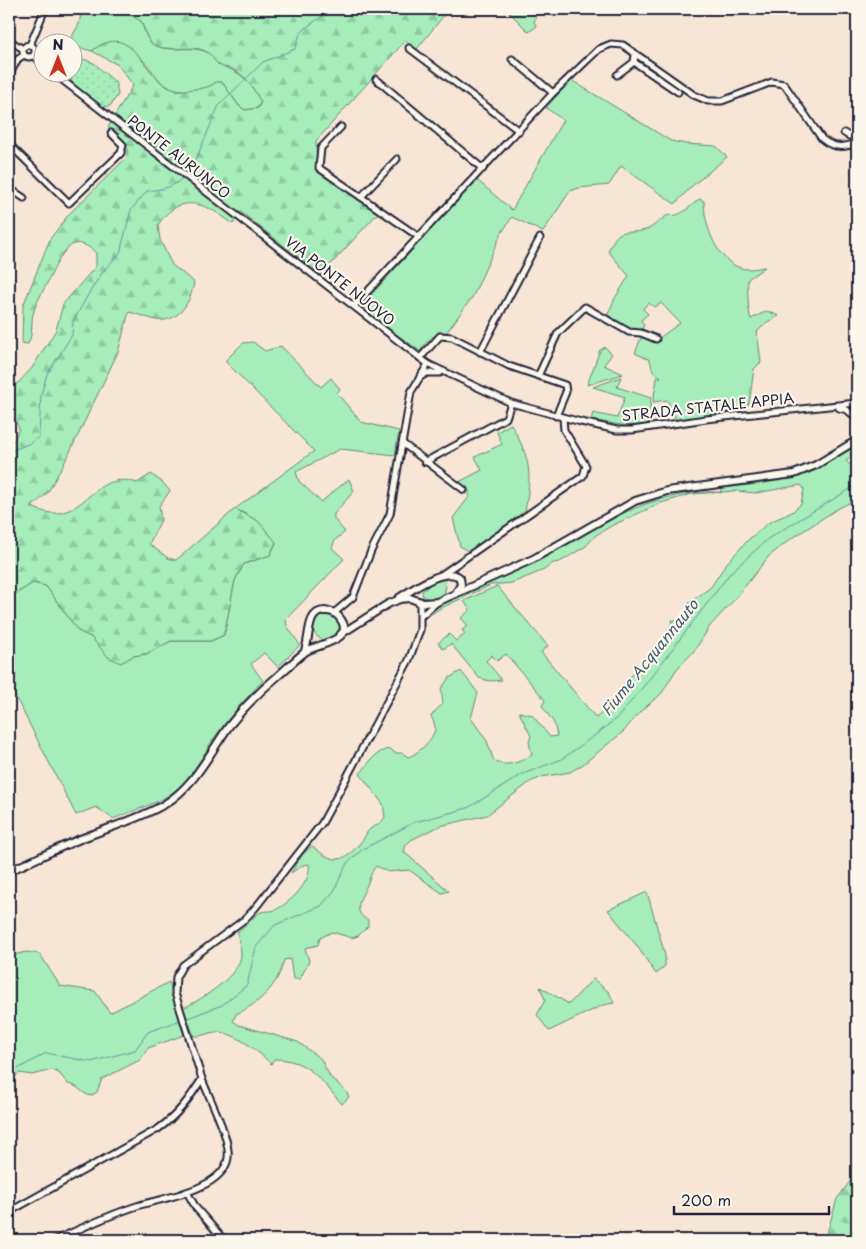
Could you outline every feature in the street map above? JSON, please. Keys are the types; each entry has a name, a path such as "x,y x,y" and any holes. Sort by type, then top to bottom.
{"main road":[{"name":"STRADA STATALE APPIA","path":"857,409 857,418"},
{"path":"846,446 857,434"},
{"path":"394,602 410,598 428,603 437,602 533,559 622,507 641,498 675,489 794,474 816,465 857,440"},
{"path":"9,872 85,837 145,814 182,791 202,769 244,708 304,653 336,641 341,634 355,625 441,575 485,579"},
{"path":"457,592 459,578"},
{"path":"419,600 417,594 422,586"},
{"path":"304,653 308,644 310,621 318,613 323,611 334,612 346,624 355,625"},
{"path":"341,620 341,634"},
{"path":"310,632 316,641 324,644"}],"street":[{"path":"9,75 30,45 45,9"},
{"path":"9,40 29,57 32,56"},
{"path":"354,306 554,93 591,55 606,45 622,45 694,95 708,101 722,101 772,82 779,82 784,84 822,139 830,146 840,148 857,142"},
{"path":"409,48 519,132"},
{"path":"617,75 634,62 635,55"},
{"path":"512,60 554,93"},
{"path":"634,62 678,92"},
{"path":"376,79 483,169"},
{"name":"PONTE AURUNCO","path":"65,82 237,217"},
{"path":"340,127 321,148 319,168 419,236"},
{"path":"844,133 849,136 857,132"},
{"path":"9,144 69,203 122,153 123,145 111,133"},
{"path":"361,197 397,159"},
{"path":"9,188 24,198"},
{"name":"VIA PONTE NUOVO","path":"237,217 428,364"},
{"path":"480,352 540,238"},
{"path":"538,376 558,333 586,307 628,332 641,333 656,340"},
{"path":"420,358 434,341 445,335 480,352 567,388 556,416"},
{"path":"341,620 347,603 358,586 371,551 390,514 411,392 417,379 428,364"},
{"name":"STRADA STATALE APPIA","path":"428,364 511,403 563,418 617,430 632,430 706,419 857,403"},
{"path":"417,379 434,372 447,374"},
{"path":"425,462 506,418 511,403"},
{"name":"STRADA STATALE APPIA","path":"832,407 847,410 857,418"},
{"path":"441,575 584,475 586,466 564,430 563,418"},
{"path":"402,443 464,490"},
{"path":"458,563 459,578"},
{"path":"55,1240 138,1206 187,1192 222,1172 228,1160 227,1144 180,1014 175,994 176,977 183,965 245,919 256,908 322,823 409,660 420,630 422,615 419,600"},
{"path":"422,615 437,602"},
{"path":"334,612 347,603"},
{"path":"9,1212 158,1129 174,1117 188,1102 202,1079"},
{"path":"187,1192 196,1208 224,1240"}],"green space":[{"path":"82,9 120,9 141,21 149,40 157,46 204,51 213,56 220,65 245,78 261,101 258,108 245,110 239,106 222,82 216,82 197,90 182,90 169,87 163,84 141,58 124,45 114,43 103,44 92,51 82,48 82,32 75,32 79,24"},
{"path":"120,9 371,9 372,14 386,14 405,9 449,9 417,49 405,41 316,141 317,170 378,213 321,275 241,212 233,224 203,206 184,204 166,214 158,225 160,240 172,265 194,282 187,304 177,315 164,320 156,320 129,312 118,352 68,456 48,492 32,507 50,513 64,512 76,506 108,483 121,480 137,483 151,474 170,491 159,506 161,520 149,544 168,558 176,560 235,509 258,521 276,542 270,555 244,564 235,580 224,635 211,641 171,641 146,654 133,656 121,663 108,657 91,637 78,631 46,586 33,583 9,598 9,444 15,439 19,428 9,407 9,389 19,382 32,368 56,330 63,304 96,266 96,253 87,246 79,244 73,245 62,255 34,310 31,337 28,344 22,343 23,306 50,239 69,214 127,157 125,142 108,127 133,85 118,65 92,51 107,43 119,42 129,46 164,85 175,90 203,88 216,82 222,82 239,106 245,110 258,108 261,102 243,76 232,69 219,65 209,53 193,48 172,49 152,44 141,21"},
{"path":"506,9 538,9 534,22 537,26 529,32"},
{"path":"82,60 94,63 116,83 118,95 110,106 102,107 71,82 82,82"},
{"path":"571,80 671,141 716,146 727,157 692,186 675,204 621,166 609,185 579,188 570,191 543,232 512,217 501,234 473,296 447,332 442,332 435,336 420,351 365,312 370,296 477,180 512,210 563,120 546,108"},
{"path":"699,199 704,201 706,219 712,239 723,256 744,269 765,267 748,279 751,319 767,311 779,316 767,322 757,332 761,362 754,369 749,404 727,412 676,420 667,400 653,402 657,378 661,377 653,372 650,360 635,353 642,335 655,341 680,323 661,303 655,307 648,303 643,309 648,314 641,320 644,325 641,331 630,330 607,316 615,298 629,276 608,251 612,242 620,234 648,229 668,215 672,216 680,213"},
{"path":"253,342 265,351 281,346 321,387 331,378 340,389 337,393 361,422 399,431 395,455 340,449 296,472 299,481 321,502 349,479 354,491 334,514 334,519 345,532 335,540 332,548 344,559 286,619 287,626 300,645 278,667 264,653 251,664 263,681 232,715 215,737 193,772 176,790 154,803 113,819 96,807 76,815 9,687 9,598 33,583 46,586 78,631 91,637 100,647 133,656 146,654 171,641 211,641 224,635 235,580 244,564 270,555 276,543 246,514 235,509 314,451 225,361 243,343"},
{"path":"605,347 612,354 604,365 623,374 587,385 600,350"},
{"path":"621,377 617,387 651,398 652,424 627,426 591,420 593,413 617,418 625,397 593,387"},
{"path":"511,424 523,447 528,466 529,486 525,512 469,552 460,546 453,518 469,497 469,490 459,482 482,470 475,457 502,444 497,432"},
{"path":"857,443 857,453 846,461 850,465 857,466 857,499 837,509 769,556 735,599 710,626 695,650 676,670 662,693 641,711 623,732 582,765 570,772 542,777 530,782 487,815 440,826 411,840 406,845 404,852 449,891 442,893 409,870 388,872 376,866 359,904 360,913 368,920 368,926 358,936 352,938 332,932 320,938 318,945 305,948 309,961 300,979 293,979 290,959 284,960 277,978 266,993 252,1005 236,1014 233,1021 239,1025 298,1042 321,1059 330,1077 346,1091 349,1097 342,1104 305,1067 286,1060 274,1059 271,1064 253,1049 231,1035 217,1032 194,1036 183,1008 219,986 235,970 241,954 238,931 259,913 281,907 304,885 309,871 309,864 303,865 291,873 302,855 312,846 326,856 337,859 343,858 354,849 369,830 380,823 385,817 383,804 360,774 373,758 385,750 390,749 395,753 402,753 408,757 425,745 434,732 435,726 431,716 443,703 441,689 449,678 461,671 478,693 471,718 487,741 494,761 509,764 532,755 529,742 531,736 519,712 532,715 550,737 557,736 554,723 542,706 545,700 506,654 497,661 492,655 486,661 502,680 490,681 479,678 451,644 443,649 438,643 449,634 456,641 465,634 462,630 468,626 461,618 470,610 464,601 497,586 548,646 541,652 596,718 612,703 627,680 660,644 670,628 672,620 679,621 684,616 689,603 711,587 726,564 748,540 768,523 792,512 801,504 804,489 801,485 756,493 721,492 721,488 776,481 808,471 824,464"},
{"path":"700,492 717,492 692,494 661,503 611,526 596,535 586,546 560,562 553,563 544,570 512,583 491,585 439,609 424,619 425,615 448,599 525,567 637,507 680,495"},
{"path":"448,577 444,585 446,586 444,595 433,599 423,597 422,591 436,580"},
{"path":"326,614 336,617 339,627 336,637 326,640 316,637 313,627 316,617"},
{"path":"647,892 665,955 665,966 656,974 637,946 608,910"},
{"path":"26,952 40,954 60,986 95,991 110,1013 169,982 184,1035 148,1048 140,1060 102,1079 97,1092 91,1096 68,1084 59,1073 52,1070 32,1075 19,1073 9,1083 9,956"},
{"path":"593,979 609,992 614,1003 603,1005 549,1031 537,1015 545,1000 540,987 569,1004"},
{"path":"857,1172 857,1240 825,1240 837,1199"}],"waterway":[{"path":"187,173 198,155 219,105 263,62 295,49 300,34 308,26 324,15 353,9"},
{"path":"356,9 379,16 419,9"},
{"path":"9,460 13,450 31,443 39,437 41,395 47,374 72,335 73,322 89,293 104,270 120,253 131,210 147,191 163,189 184,176"},
{"path":"9,485 12,501 9,504"},
{"name":"Fiume Acquannauto","path":"185,1019 222,1005 247,985 256,947 275,925 321,906 334,891 347,863 363,849 415,822 468,808 523,774 562,759 598,733 618,717 648,681 731,572 769,538 857,485"},
{"name":"Fiume Acquannauto","path":"9,1074 46,1053 91,1062 135,1050 148,1032 181,1020"}]}
